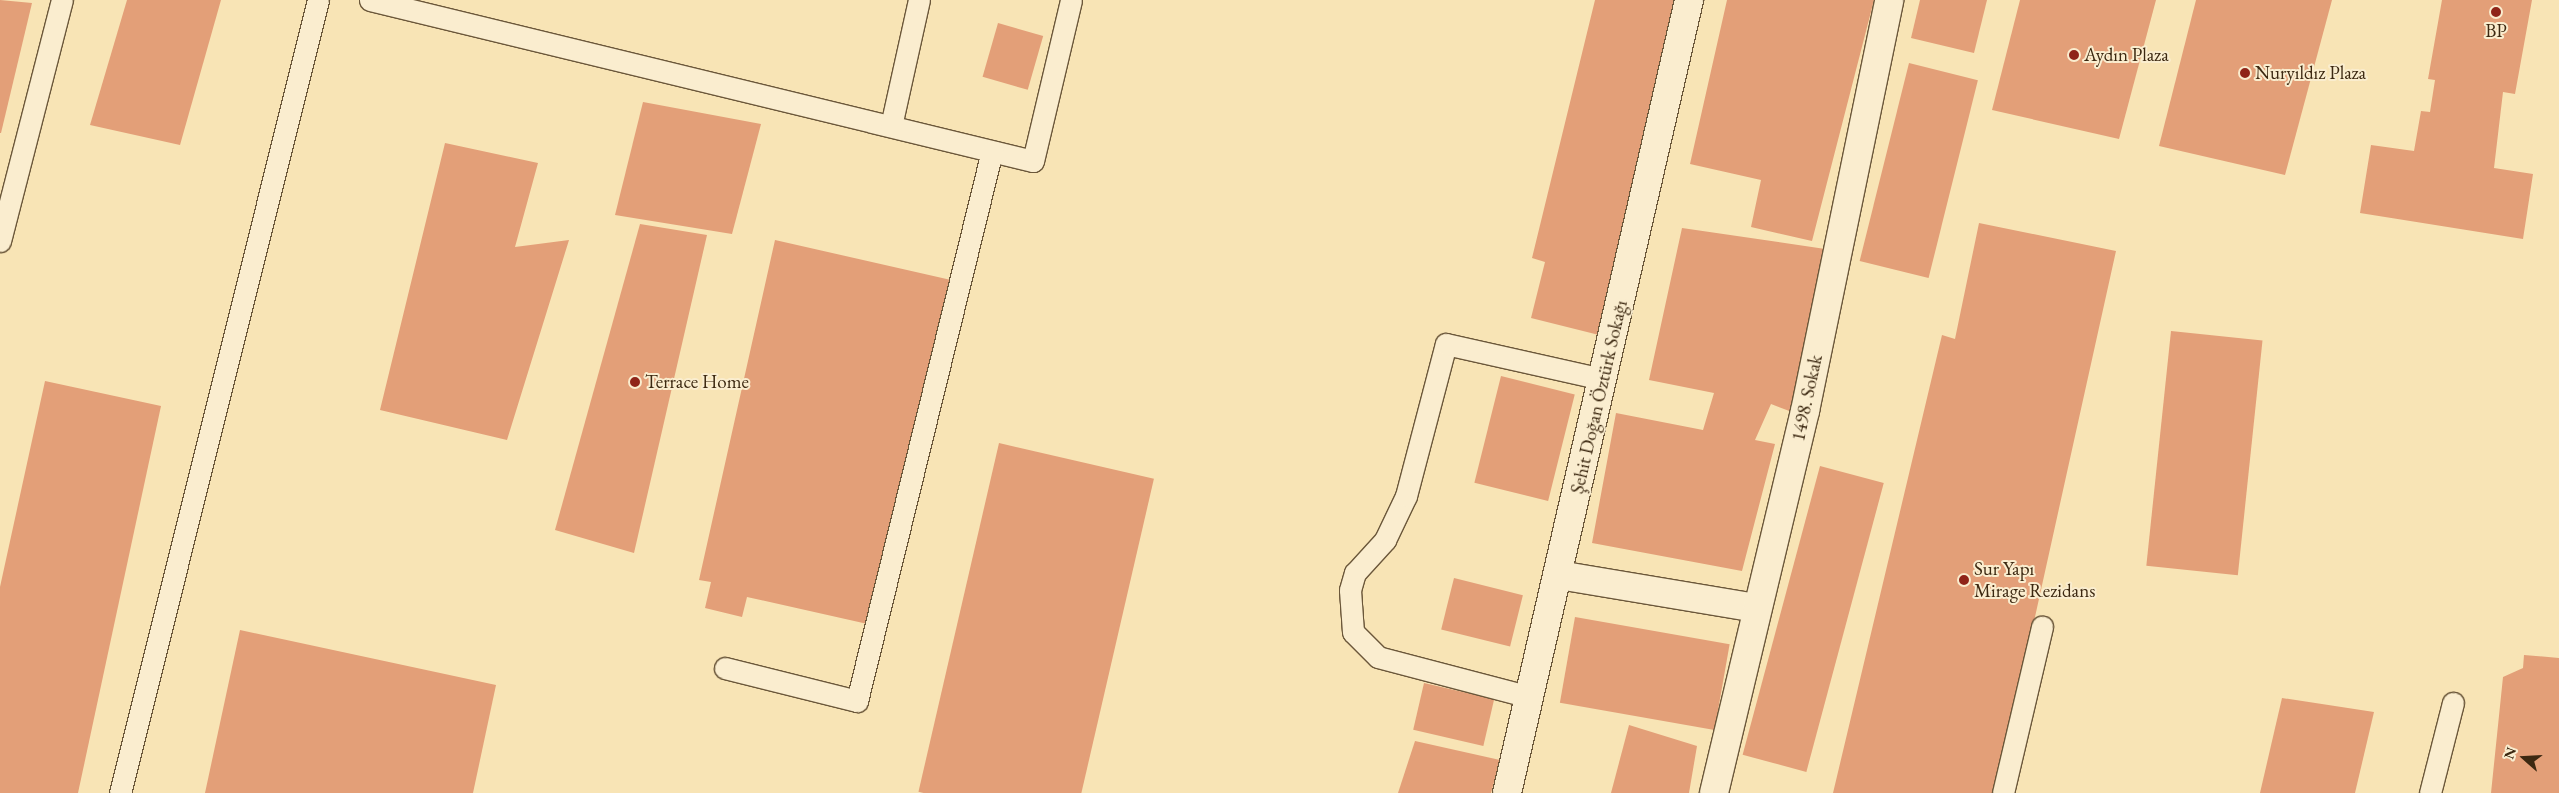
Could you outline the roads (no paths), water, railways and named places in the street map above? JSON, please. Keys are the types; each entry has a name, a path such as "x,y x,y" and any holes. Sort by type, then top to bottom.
{"street":[{"name":"Şehit Doğan Öztürk Sokağı","path":"1507,793 1604,379 1689,0"},
{"name":"1498. Sokak","path":"1714,793 1805,411 1889,0"},
{"path":"1559,575 1757,608"}],"lane":[{"path":"0,241 62,0"},
{"path":"120,793 318,0"},
{"path":"370,0 1033,161 1071,0"},
{"path":"891,126 918,0"},
{"path":"725,668 858,701 992,151"},
{"path":"1530,696 1378,657 1359,642 1353,632 1350,590 1355,573 1385,540 1406,496 1446,344 1604,379"},
{"path":"2003,793 2042,627"},
{"path":"2430,793 2453,703"}],"place":[{"name":"BP","path":"2496,12"},
{"name":"Aydın Plaza","path":"2074,55"},
{"name":"Nuryıldız Plaza","path":"2245,73"},
{"name":"Terrace Home","path":"635,382"},
{"name":"Sur Yapı Mirage Rezidans","path":"1964,580"}]}
